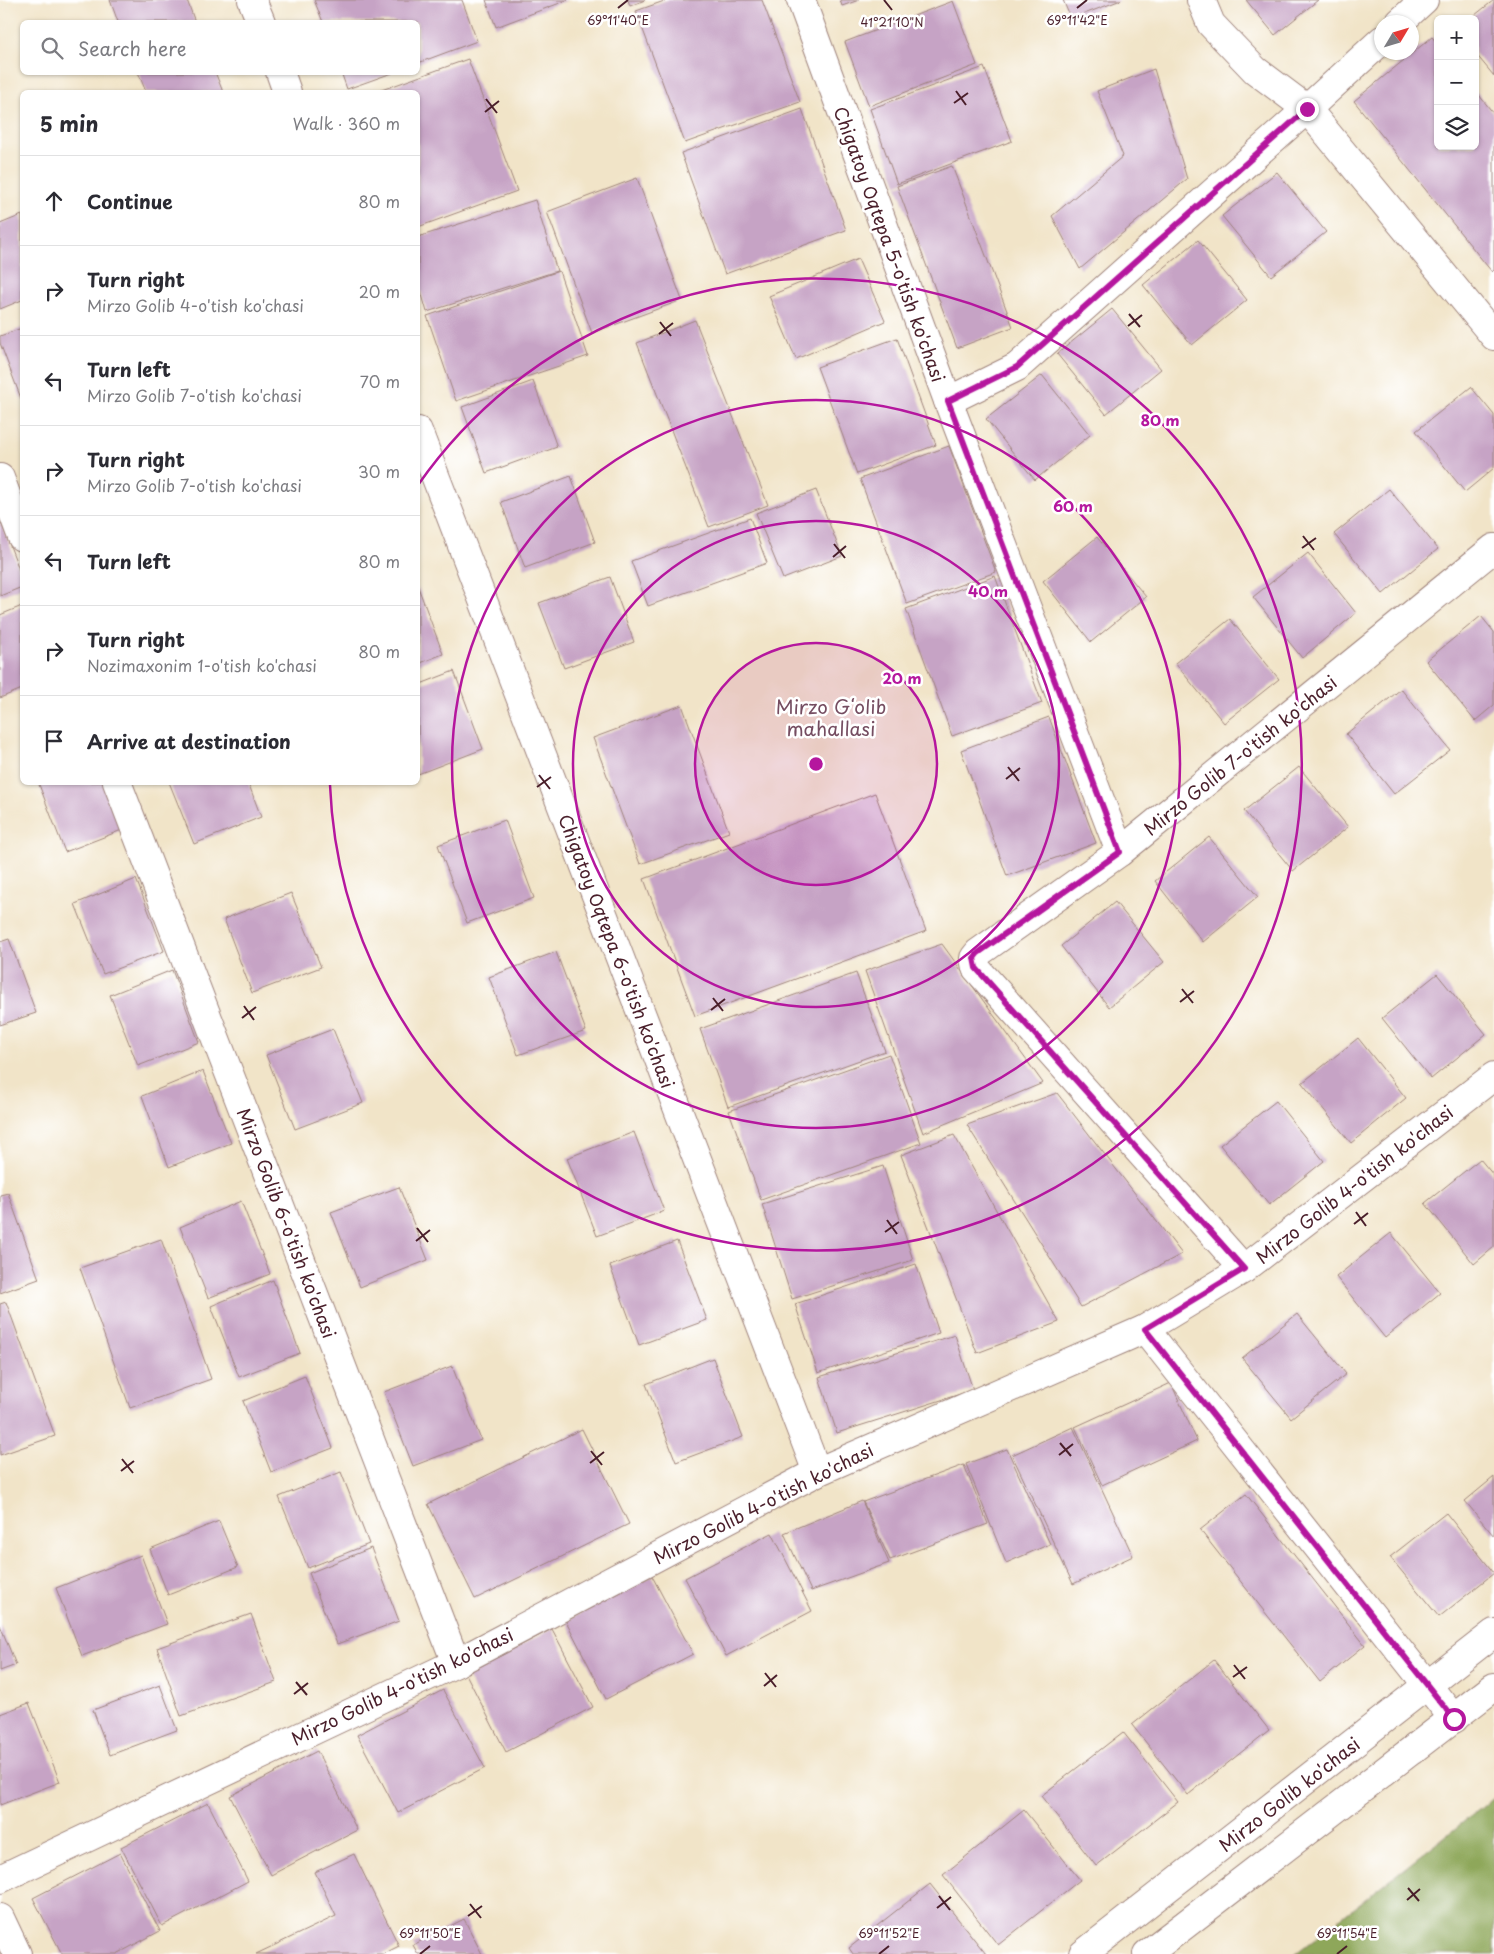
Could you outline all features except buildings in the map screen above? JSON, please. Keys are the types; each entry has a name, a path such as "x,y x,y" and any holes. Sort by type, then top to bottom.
{"street":[{"path":"252,0 260,20"},
{"name":"Chigatoy Oqtepa 5-o'tish ko'chasi","path":"801,0 948,401 1120,852"},
{"path":"1201,0 1211,24 1255,70 1307,109 1494,336"},
{"path":"1408,15 1424,0"},
{"path":"948,401 1017,367 1374,47"},
{"path":"281,75 287,90"},
{"name":"Chigatoy Oqtepa 6-o'tish ko'chasi","path":"420,436 817,1472"},
{"path":"0,478 20,532"},
{"name":"Mirzo Golib 7-o'tish ko'chasi","path":"1244,1269 976,968 974,958 978,953 1120,852 1494,548"},
{"name":"Mirzo Golib 6-o'tish ko'chasi","path":"118,785 456,1663"},
{"name":"Mirzo Golib 4-o'tish ko'chasi","path":"0,1879 456,1663 817,1472 1145,1329 1244,1269 1494,1076"},
{"path":"1145,1329 1454,1719"},
{"name":"Mirzo Golib ko'chasi","path":"1083,1954 1494,1633"},
{"path":"1147,1954 1494,1687"},
{"path":"0,1918 16,1954"}],"green space":[{"path":"1494,1798 1494,1954 1295,1954"}],"district":[{"name":"Mirzo Gʻolib mahallasi","path":"831,717"}],"route":[{"path":"1307,109 1017,367 948,401 1120,852 978,953 974,958 976,968 1244,1269 1145,1329 1454,1719"}]}
